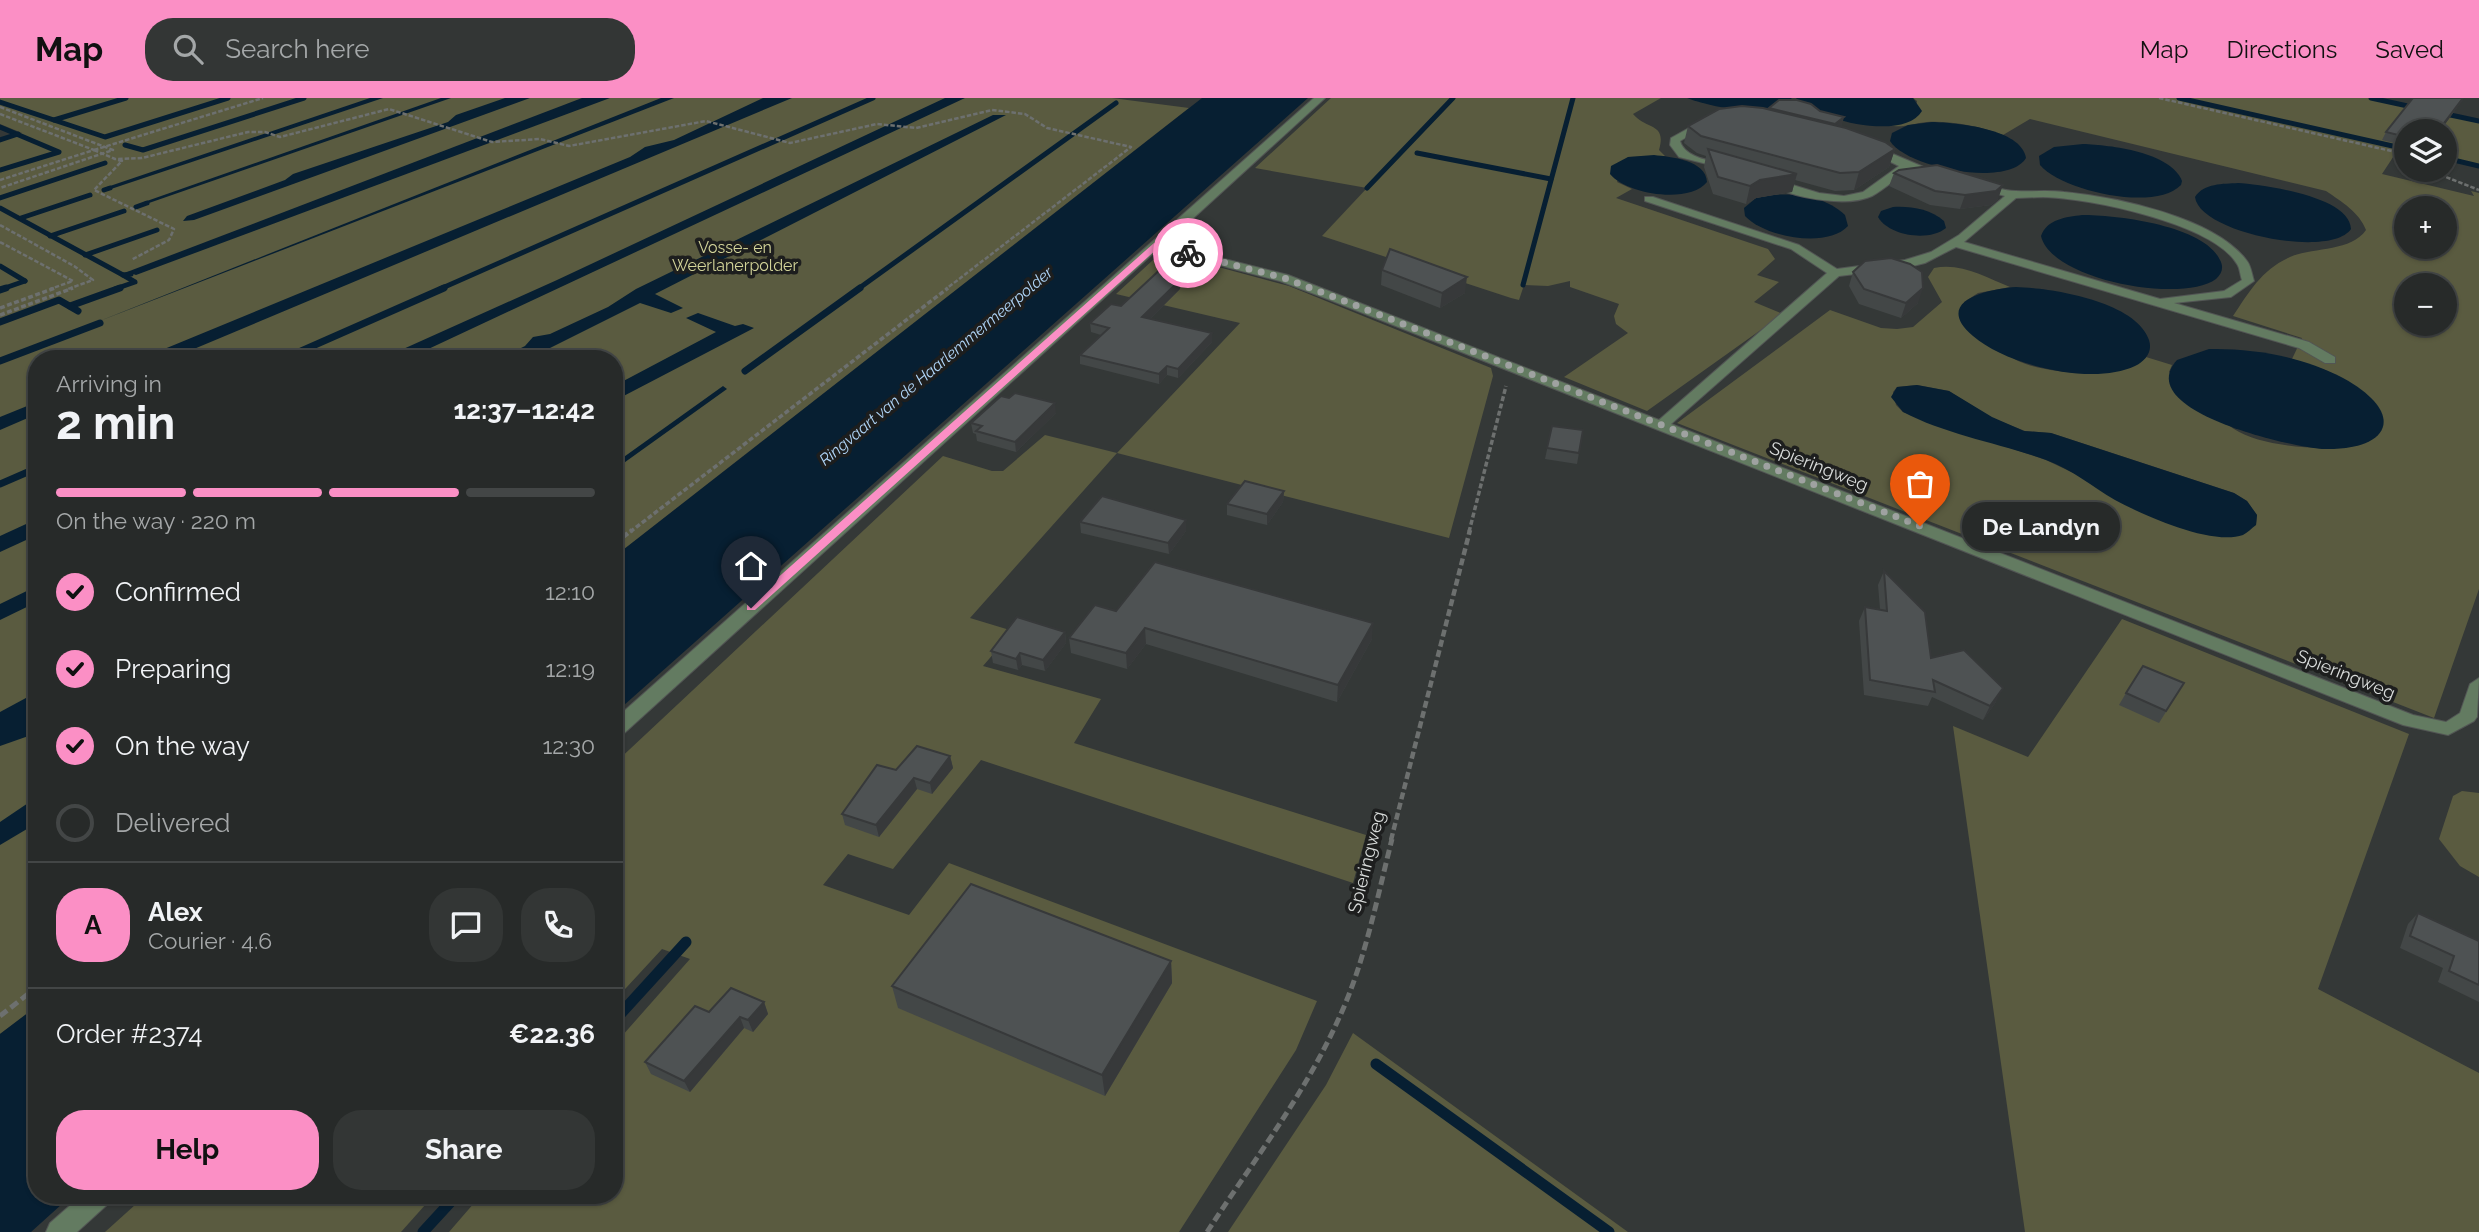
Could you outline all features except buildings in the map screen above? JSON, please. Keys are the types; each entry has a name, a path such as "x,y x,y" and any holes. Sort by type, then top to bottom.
{"street":[{"path":"623,723 1320,98"},
{"path":"1722,117 1681,134 1675,140 1675,145 1683,155 1745,173"},
{"path":"1853,142 1907,166 1947,177"},
{"path":"1757,177 1819,195 1851,198 1865,195 1907,166"},
{"path":"1973,184 2012,195 2083,197 2163,218 2220,242 2234,251 2249,272 2248,281 2227,294 2190,299 2145,299"},
{"path":"1662,425 1835,273 1857,268 1907,264 1955,243 2012,195"},
{"path":"1649,199 1795,247 1835,273"},
{"path":"1955,243 2304,345 2330,360"},
{"name":"Spieringweg","path":"1156,245 1284,278 2409,720 2448,729 2468,717 2479,684"},
{"path":"59,1232 90,1204"}],"path":[{"path":"0,180 263,98"},
{"path":"2159,98 2394,152"},
{"path":"0,107 113,150 0,188"},
{"path":"115,159 142,158 248,132 265,132 280,137 373,112 399,110 492,142 547,141 569,146 710,121 790,143 886,124 916,128 992,110 1025,114 1047,128 1131,147 623,537"},
{"path":"0,114 122,161 93,190 174,229 169,240 131,260"},
{"path":"2457,181 2479,190"},
{"path":"0,225 74,266 93,280 0,315"},
{"path":"0,242 73,281 0,308"},
{"name":"Spieringweg","path":"1207,1232 1311,1073 1340,1017 1363,952 1505,388"},
{"path":"0,1016 28,994"}],"green space":[{"name":"Vosse- en Weerlanerpolder","path":"0,98 1112,98 1189,108 623,550 623,350 28,350 28,1013 0,1034 0,140 22,133 0,124"},
{"path":"1331,98 1661,98 1633,114 1658,131 1661,141 1659,150 1665,156 1628,157 1617,182 1632,189 1616,198 1768,249 1775,259 1757,275 1779,282 1754,302 1783,314 1647,411 1564,377 1628,333 1616,324 1614,316 1619,304 1570,287 1570,281 1548,286 1524,285 1519,300 1322,236 1367,188 1255,168"},
{"path":"1913,98 2370,98 2479,121 2479,166 2457,161 2457,119 2394,119 2394,156 2382,174 2394,177 2394,182 2415,182 2474,196 2471,191 2479,193 2479,589 2434,718 1677,423 1830,310 1881,328 1913,327 1942,302 1928,277 1934,268 1953,267 2010,287 1978,293 1964,302 1998,344 2010,356 2022,362 2038,368 2079,373 2120,370 2135,365 2146,357 2172,365 2169,372 2200,402 2225,423 2246,435 2278,444 2313,448 2360,445 2368,396 2328,371 2292,359 2302,338 2233,316 2257,282 2280,262 2299,254 2341,246 2359,237 2366,230 2359,218 2344,203 2326,191 2030,119 2003,135 1946,122 1889,125 1914,119 1917,101","holes":["1917,385 1949,391 1992,418 2025,431 2051,433 2234,493 2247,501 2257,515 2256,525 2192,531 2135,509 2113,498 2090,481 2046,460 1903,412 1896,405 1893,392 1897,387"]},
{"path":"1185,258 1289,286 1491,368 1493,376 1449,538 1117,453 1240,323 1116,294 1153,260"},
{"path":"1045,435 1117,453 970,618 1013,631 983,666 1101,699 1074,743 1366,835 1353,883 981,760 893,869 848,854 823,885 909,915 949,863 1317,1001 1296,1050 1179,1232 449,1232 473,1204 623,1204 623,1035 690,959 662,949 623,991 623,756 943,456 992,471 1003,471"},
{"path":"2122,619 2409,734 2318,989 2479,1073 2479,1232 2025,1232 1953,726 2028,757"},
{"path":"2462,791 2479,793 2479,877 2460,866 2439,839 2453,796"},
{"path":"1353,1033 1628,1232 1228,1232 1326,1085"},
{"path":"136,1204 426,1204 401,1232 105,1232"}],"water":[{"path":"370,98 383,98 111,189 107,187"},
{"path":"441,98 451,98 149,203 144,202"},
{"path":"505,98 530,98 194,220 183,221 187,216 285,180 293,174 448,122 456,115"},
{"path":"582,98 610,98 136,275 127,272"},
{"path":"661,98 674,98 97,322"},
{"path":"763,98 792,98 191,350 162,350 630,157 645,147 674,140"},
{"path":"945,98 965,98 426,350 401,350"},
{"name":"Ringvaart van de Haarlemmermeerpolder","path":"1202,98 1308,98 623,706 623,550"},
{"path":"1687,98 1792,98 1770,108 1741,110"},
{"path":"1796,98 1913,98 1922,111 1912,120 1897,125 1859,124 1821,114"},
{"path":"993,115 1006,115 655,294 683,308 671,313 640,303 546,350 517,350 533,337 550,334 608,307 636,289"},
{"path":"1932,122 1971,126 2000,134 2022,148 2026,158 2016,167 2000,172 1958,171 1916,159 1900,151 1890,141 1892,133 1908,125"},
{"path":"2083,144 2108,146 2153,157 2176,171 2182,181 2181,185 2168,193 2151,197 2109,195 2068,183 2040,165 2039,156 2054,147"},
{"path":"1654,155 1694,164 1701,169 1707,182 1699,189 1687,193 1658,194 1630,187 1610,174 1611,166 1628,157"},
{"path":"2238,183 2266,186 2322,200 2337,208 2347,218 2351,229 2339,238 2319,242 2267,238 2218,221 2202,210 2195,197 2209,187"},
{"path":"1772,195 1820,200 1845,215 1848,226 1826,237 1811,238 1796,238 1766,230 1745,216 1744,208 1756,198"},
{"path":"1893,207 1926,211 1944,221 1946,228 1930,235 1900,233 1883,224 1878,217 1881,211"},
{"path":"2082,215 2136,220 2178,230 2211,248 2221,263 2221,273 2216,279 2199,286 2176,289 2148,288 2092,276 2068,265 2050,252 2041,236 2052,222"},
{"path":"2016,287 2049,290 2090,299 2128,315 2141,327 2149,340 2147,356 2135,366 2117,372 2075,373 2029,364 1988,347 1962,324 1958,314 1961,306 1979,294"},
{"path":"698,313 735,326 743,324 754,328 623,396 623,381 716,332 686,318"},
{"path":"2209,349 2278,355 2311,364 2343,378 2377,404 2383,416 2383,427 2376,437 2364,444 2322,449 2280,441 2221,423 2195,410 2176,395 2169,378 2177,360"},
{"path":"1917,385 1949,391 1992,417 2024,431 2051,433 2234,493 2247,501 2257,515 2256,525 2243,535 2229,537 2196,533 2159,521 2115,500 2056,464 1937,427 1903,412 1891,397 1897,387"},
{"path":"723,386 727,389 623,464 623,458"},
{"path":"28,406 28,418 0,430 0,417"},
{"path":"28,523 28,539 0,552 0,536"},
{"path":"28,590 28,606 0,620 0,604"},
{"path":"28,697 28,736 0,746 0,712"},
{"path":"28,803 28,828 0,845 0,822"},
{"path":"28,1013 28,1204 62,1204 31,1232 0,1232 0,1034"}],"waterway":[{"path":"54,120 126,98"},
{"path":"54,120 105,137 228,98"},
{"path":"125,145 143,150 304,98"},
{"path":"440,289 873,98"},
{"path":"1367,188 1453,98"},
{"path":"1523,285 1573,98"},
{"path":"2179,98 2394,146"},
{"path":"2371,98 2417,108"},
{"path":"0,102 54,120"},
{"path":"858,289 1116,103"},
{"path":"2441,113 2479,121"},
{"path":"0,127 17,134"},
{"path":"0,140 17,134"},
{"path":"0,170 59,152 17,134"},
{"path":"1417,153 1551,179"},
{"path":"2457,161 2479,166"},
{"path":"0,198 105,163"},
{"path":"104,190 110,188"},
{"path":"21,218 90,195"},
{"path":"136,207 147,203"},
{"path":"0,208 51,236"},
{"path":"51,236 124,211"},
{"path":"86,255 157,230"},
{"path":"51,236 86,255"},
{"path":"86,255 123,275"},
{"path":"0,266 25,281 2,289"},
{"path":"123,275 131,274"},
{"path":"115,289 135,282 123,275"},
{"path":"0,290 6,288"},
{"path":"70,306 120,288"},
{"path":"303,350 444,288"},
{"path":"745,371 860,288"},
{"path":"0,322 59,300 78,311"},
{"path":"29,350 100,323"},
{"path":"0,361 28,350"},
{"path":"0,484 28,472"},
{"path":"623,1011 686,942"},
{"path":"1376,1064 1609,1232"},
{"path":"423,1232 449,1204"}],"way so far":[{"path":"1188,253 1284,278 1920,526"}],"place":[{"name":"De Landyn","path":"1920,526"}],"route":[{"path":"751,608 1156,245 1188,253"}]}
